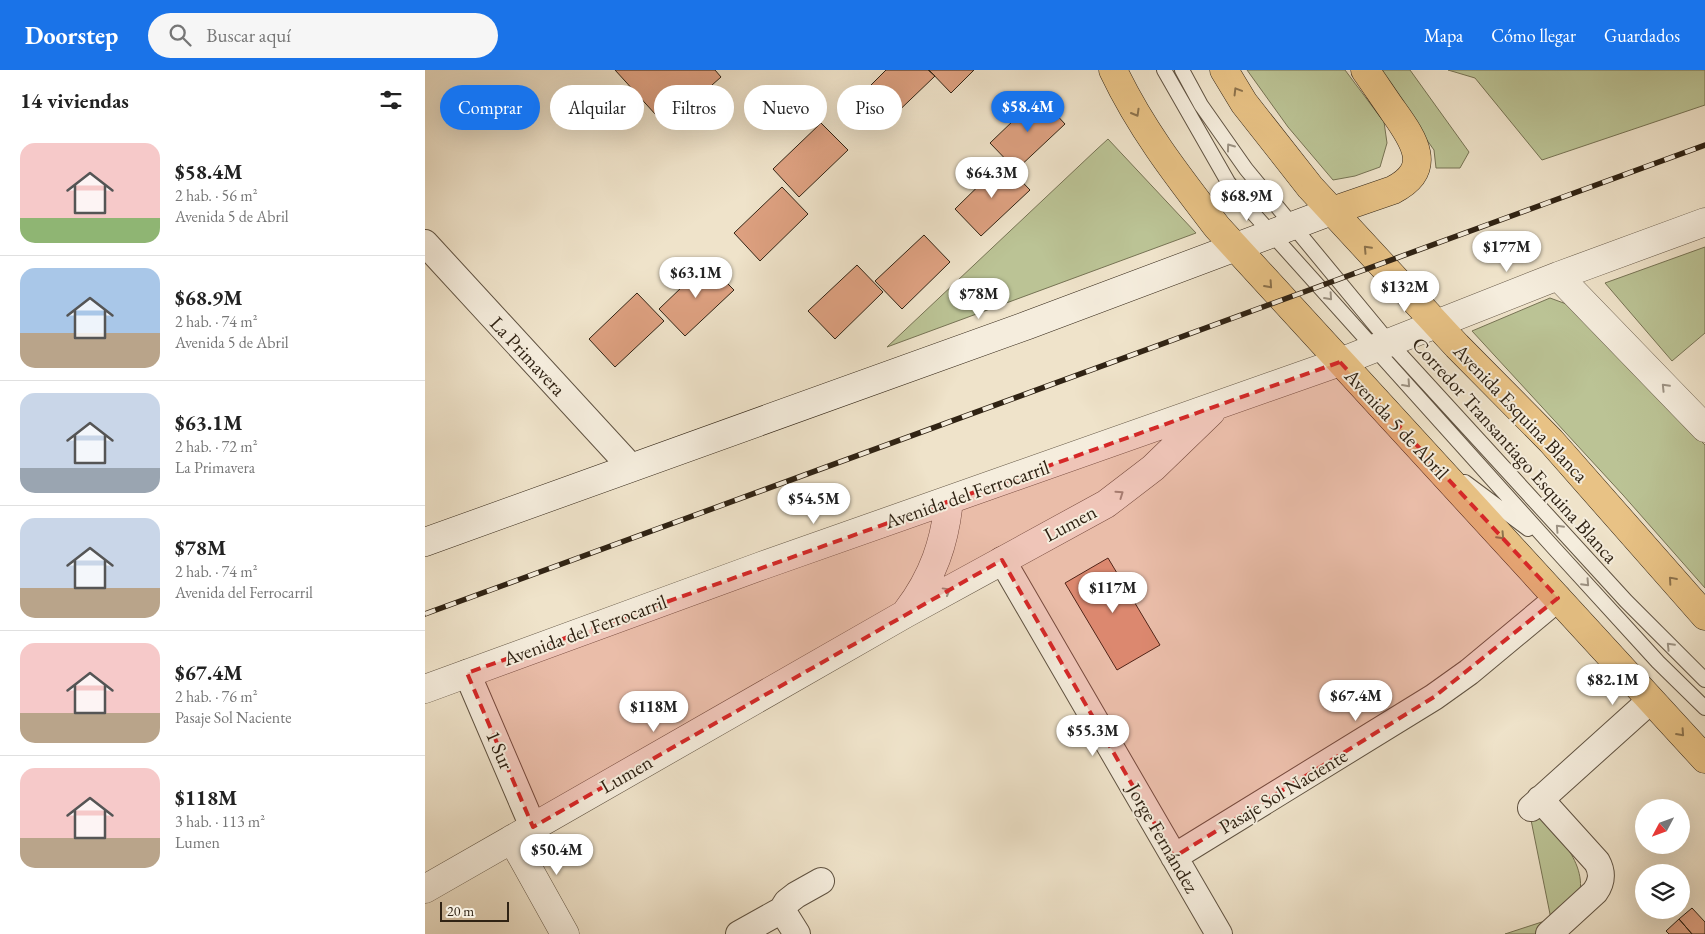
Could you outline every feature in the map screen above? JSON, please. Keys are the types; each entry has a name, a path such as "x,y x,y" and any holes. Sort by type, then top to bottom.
{"main road":[{"name":"Avenida 5 de Abril","path":"1113,70 1137,116 1160,153 1217,227 1705,760"},
{"name":"Avenida Esquina Blanca","path":"1224,70 1244,102 1270,137 1332,211 1436,324 1551,441 1705,616"},
{"path":"1332,211 1393,190 1406,182 1415,169 1417,152 1411,136 1365,70"}],"street":[{"path":"425,542 1237,248 1332,211"},
{"path":"1340,362 1558,276 1705,222"},
{"name":"La Primavera","path":"425,244 631,468"},
{"path":"1558,276 1705,428"},
{"name":"Avenida del Ferrocarril","path":"425,689 949,500 1340,362"},
{"name":"Lumen","path":"425,889 905,614 1106,504 1153,468 1217,406"},
{"name":"Lumen","path":"905,614 924,587 941,549 949,500"},
{"name":"Jorge Fernández","path":"1002,560 1219,934"},
{"name":"Pasaje Sol Naciente","path":"1174,857 1434,697 1469,672 1558,598"},
{"name":"1 Sur","path":"467,674 523,833 565,934"},
{"path":"1549,934 1595,892 1599,886 1601,873 1597,862 1536,804 1651,700"},
{"path":"739,934 783,910 787,902 795,895 821,881"},
{"path":"783,910 797,934"}],"lane":[{"name":"Corredor Transantiago Esquina Blanca","path":"1164,70 1228,182 1283,230"},
{"name":"Corredor Transantiago Esquina Blanca","path":"1182,70 1201,105 1283,230 1382,345 1626,601 1705,680"},
{"path":"1283,230 1553,547 1658,662 1705,708"},
{"path":"1420,449 1553,547"}],"highlighted area":[{"path":"1340,362 1558,598 1434,697 1174,857 1002,560 533,827 467,673"}],"green space":[{"path":"1247,70 1345,70 1384,122 1387,143 1380,167 1355,176 1333,180 1288,127"},
{"path":"1377,70 1410,70 1469,152 1460,168 1436,168 1434,150"},
{"path":"1448,70 1705,70 1705,105 1542,160 1475,78"},
{"path":"1108,139 1196,233 887,347 1096,150"},
{"path":"1705,247 1705,333 1672,361 1605,283"},
{"path":"1550,298 1569,305 1705,445 1705,588 1623,495 1472,331"},
{"path":"1537,809 1571,854 1580,880 1580,894 1571,911 1546,934 1505,934 1551,919 1530,815"}],"building":[{"path":"615,70 715,70 721,77 712,85 654,85 654,113 644,102 644,85 629,85"},
{"path":"886,70 928,70 935,76 902,108 902,85 871,85"},
{"path":"929,70 974,70 951,93"},
{"path":"1039,96 1065,124 1016,170 990,143"},
{"path":"827,129 848,150 799,197 773,169 814,130"},
{"path":"1003,162 1030,190 981,236 955,209"},
{"path":"782,187 808,214 760,261 734,233"},
{"path":"924,235 950,262 902,309 875,281"},
{"path":"707,263 734,290 685,336 659,309"},
{"path":"857,265 883,292 835,339 808,311"},
{"path":"637,293 664,321 615,367 589,339"},
{"path":"1108,558 1160,645 1117,670 1065,583"},
{"path":"1692,908 1705,922 1705,934 1692,934 1679,919 1690,919 1690,910"},
{"path":"1679,919 1692,934 1669,934 1666,931"}],"railway":[{"path":"425,614 1705,145"}]}
